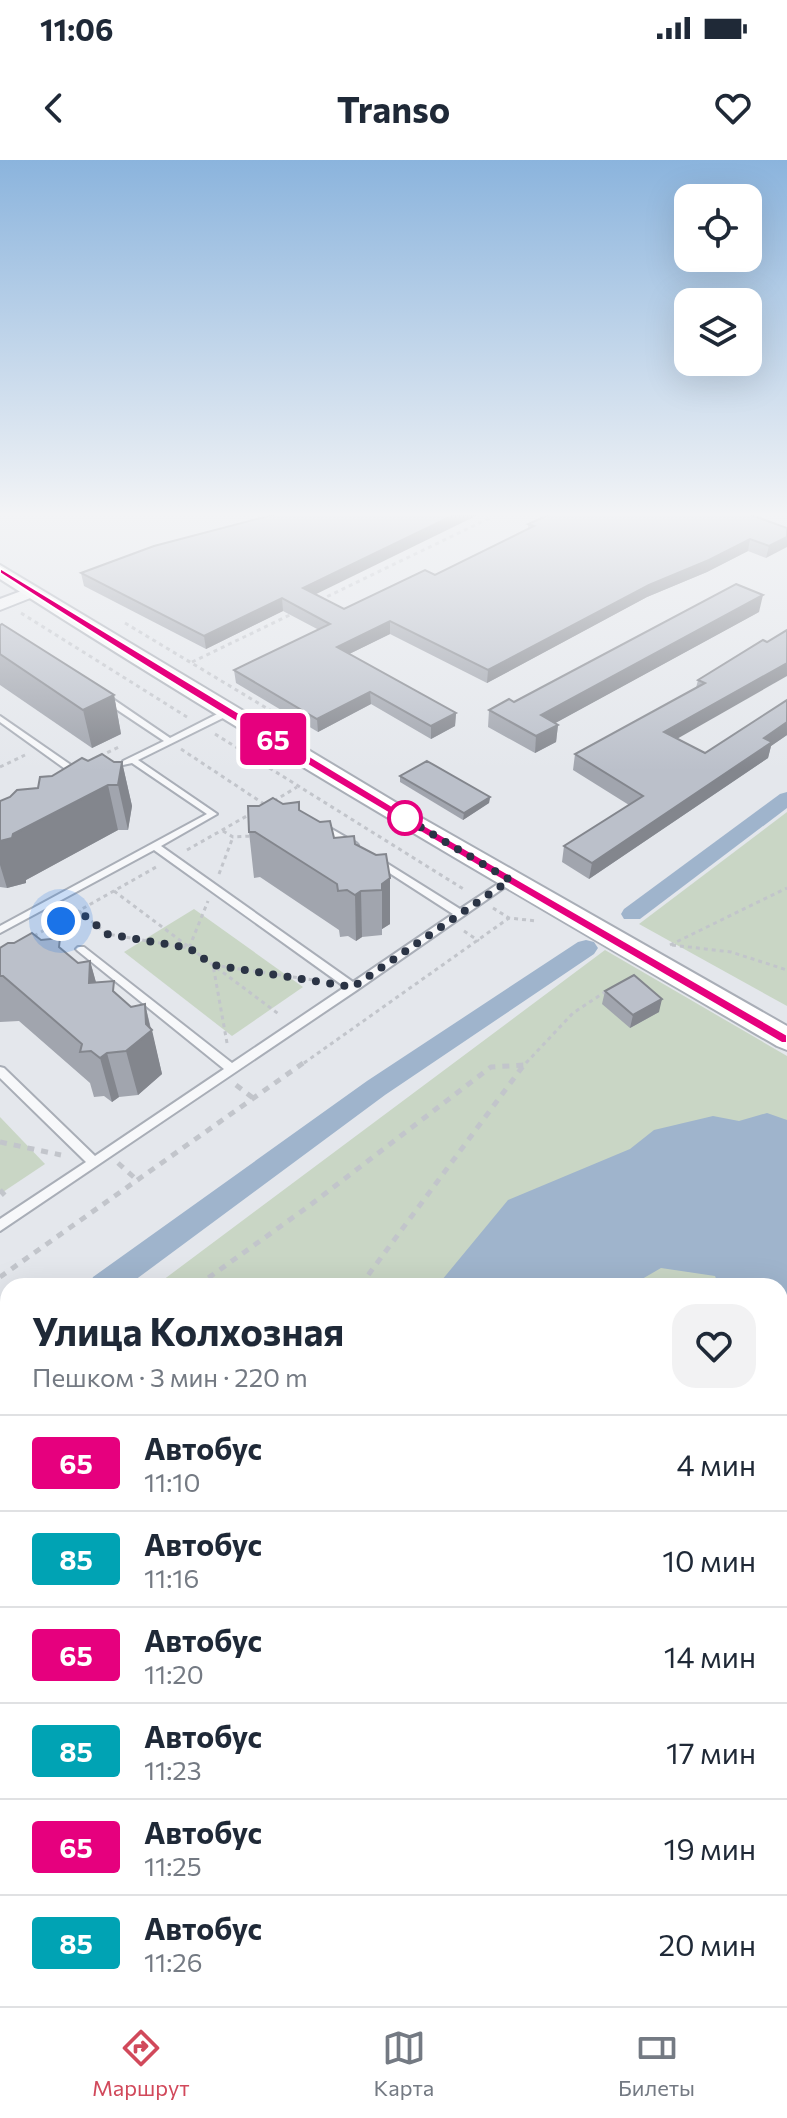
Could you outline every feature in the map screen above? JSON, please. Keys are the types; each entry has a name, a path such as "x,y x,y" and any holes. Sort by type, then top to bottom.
{"main road":[{"path":"44,599 510,880 787,1039"}],"lane":[{"path":"92,689 169,741"},
{"path":"121,766 228,712"},
{"path":"0,718 88,782"},
{"path":"0,930 213,814 132,760"},
{"path":"330,831 460,914"},
{"path":"155,846 353,987"},
{"path":"0,1226 510,880"},
{"path":"81,949 232,1069"},
{"path":"0,1071 94,1162"}],"path":[{"path":"318,601 322,599"},
{"path":"0,1277 509,918 2,604"},
{"path":"192,662 304,608"},
{"path":"72,770 184,715"},
{"path":"169,741 276,812"},
{"path":"0,767 41,748"},
{"path":"32,937 299,787"},
{"path":"330,831 365,828"},
{"path":"233,837 264,835"},
{"path":"96,877 295,1026"},
{"path":"787,888 670,945 711,946 755,957 787,970"},
{"path":"79,911 107,934 189,948"},
{"path":"25,916 52,940"},
{"path":"213,965 353,987"},
{"path":"213,965 232,1069"},
{"path":"366,1278 550,1032 595,996 622,984"},
{"path":"208,1278 309,1206 491,1067 524,1065"},
{"path":"0,1142 94,1162"},
{"path":"108,1153 137,1180"}],"green space":[{"path":"787,812 787,1006 639,924"},
{"path":"194,909 303,987 232,1036 124,952"},
{"path":"605,950 787,1056 787,1278 166,1278"},
{"path":"0,1117 45,1164 0,1194"}],"water":[{"path":"767,1113 787,1120 787,1278 716,1278 661,1268 644,1278 444,1278 508,1200 630,1149 654,1130 713,1116 739,1121"}],"building":[{"path":"132,599 280,599 204,636"},
{"path":"284,599 325,599 344,609 364,599 622,599 488,670 390,621 337,647 456,713 431,726 370,692 317,719 234,670 330,624"},
{"path":"708,599 755,599 541,715 558,725 536,736 489,710 509,699 514,702"},
{"path":"2,624 114,695 83,710 0,654"},
{"path":"787,630 787,663 664,732 705,753 787,700 787,722 764,738 772,742 592,863 564,846 643,796 575,754 705,683 698,680 763,640 767,642"},
{"path":"102,754 114,762 122,762 118,785 108,785 13,834 12,838 0,841 0,801 17,790 38,788 40,777 52,776 82,758 88,761"},
{"path":"427,761 490,797 464,813 400,776"},
{"path":"273,798 283,804 299,802 299,810 320,822 330,821 334,838 354,836 355,844 376,855 386,854 390,878 382,884 382,890 361,891 355,895 347,890 338,891 337,884 255,832 249,832 248,806 259,806"},
{"path":"32,933 41,940 60,938 59,947 78,963 90,961 89,983 114,981 113,991 131,1007 145,1004 146,1024 152,1030 126,1051 107,1053 100,1058 91,1051 80,1052 82,1044 0,976 0,948"},
{"path":"634,975 662,999 633,1015 605,991"}],"waterway":[{"path":"632,914 787,798"},
{"path":"115,1278 376,1088 586,948"}],"bus line":[{"name":"65","path":"44,599 411,822 787,1039"}],"route":[{"path":"61,921 79,911 107,934 189,948 213,965 353,987 510,880 405,818"}]}
